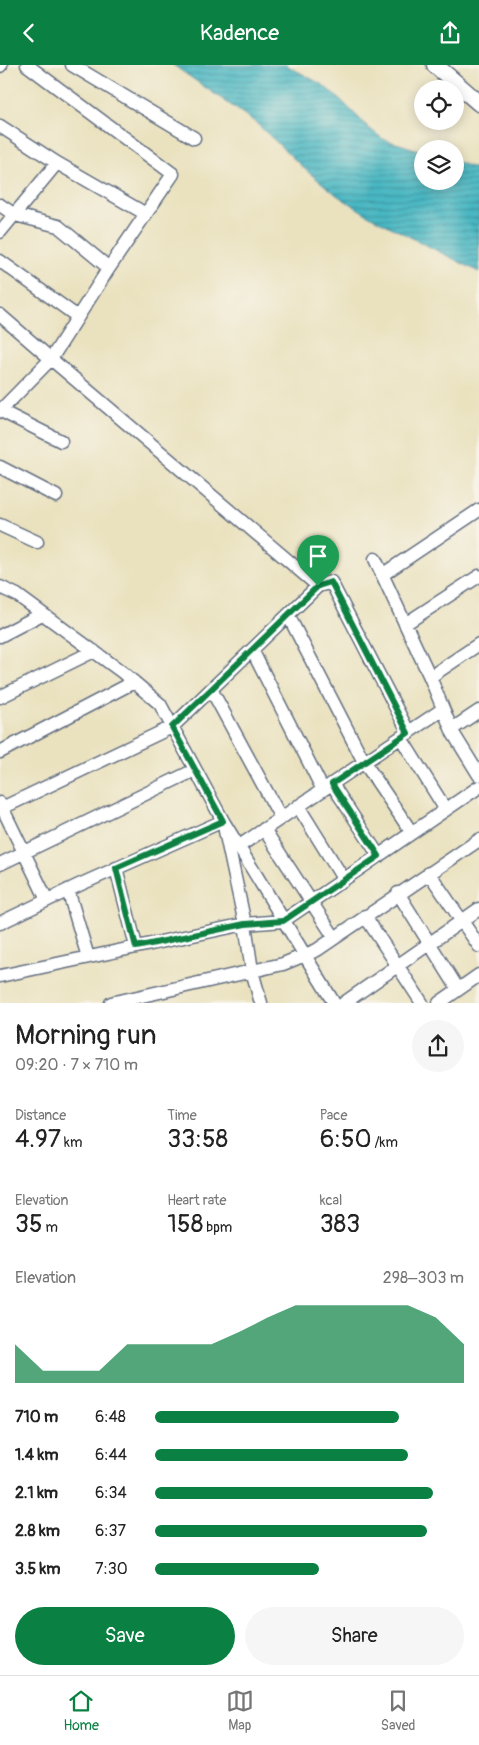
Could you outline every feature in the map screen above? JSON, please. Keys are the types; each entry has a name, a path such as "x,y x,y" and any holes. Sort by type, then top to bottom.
{"street":[{"path":"27,65 173,174 109,268 51,359 0,411 61,441"},
{"path":"72,65 194,139"},
{"path":"435,65 479,103"},
{"path":"0,126 57,163 146,214"},
{"path":"0,232 57,163"},
{"path":"0,205 15,215 58,227 109,268"},
{"path":"0,261 78,317"},
{"path":"0,315 318,586"},
{"path":"0,467 56,496"},
{"path":"382,575 479,510"},
{"path":"0,525 37,542"},
{"path":"375,559 452,729 479,775"},
{"path":"405,623 479,576"},
{"path":"47,900 1,807 172,727 318,586 331,582 405,735 446,810"},
{"path":"0,587 16,595 94,651 160,704 238,847 334,1003"},
{"path":"0,636 42,614"},
{"path":"288,615 364,762 412,833"},
{"path":"430,677 479,645"},
{"path":"252,650 327,787 379,856"},
{"path":"0,697 94,651"},
{"path":"0,752 134,682"},
{"path":"211,689 281,818"},
{"path":"238,847 443,709"},
{"path":"452,729 479,711"},
{"path":"0,864 195,770"},
{"path":"0,975 245,924 283,921 479,787"},
{"path":"298,806 344,879"},
{"path":"0,923 116,868 223,821"},
{"path":"223,821 245,924 252,971 261,1003"},
{"path":"264,829 334,937"},
{"path":"111,1003 283,964 305,955 317,949 479,839"},
{"path":"116,868 136,947"},
{"path":"429,873 479,946"},
{"path":"68,890 88,957"},
{"path":"398,893 458,989"},
{"path":"344,1003 479,909"},
{"path":"365,916 422,1003"},
{"path":"439,1003 479,975"}],"water":[{"path":"173,65 286,65 323,85 383,139 414,149 414,190 464,190 464,164 479,170 479,272 371,217 338,196 307,171 255,122"}],"route":[{"path":"331,582 408,733 332,784 379,856 283,921 245,924 136,947 116,868 223,821 172,727 318,586 331,582"}]}
